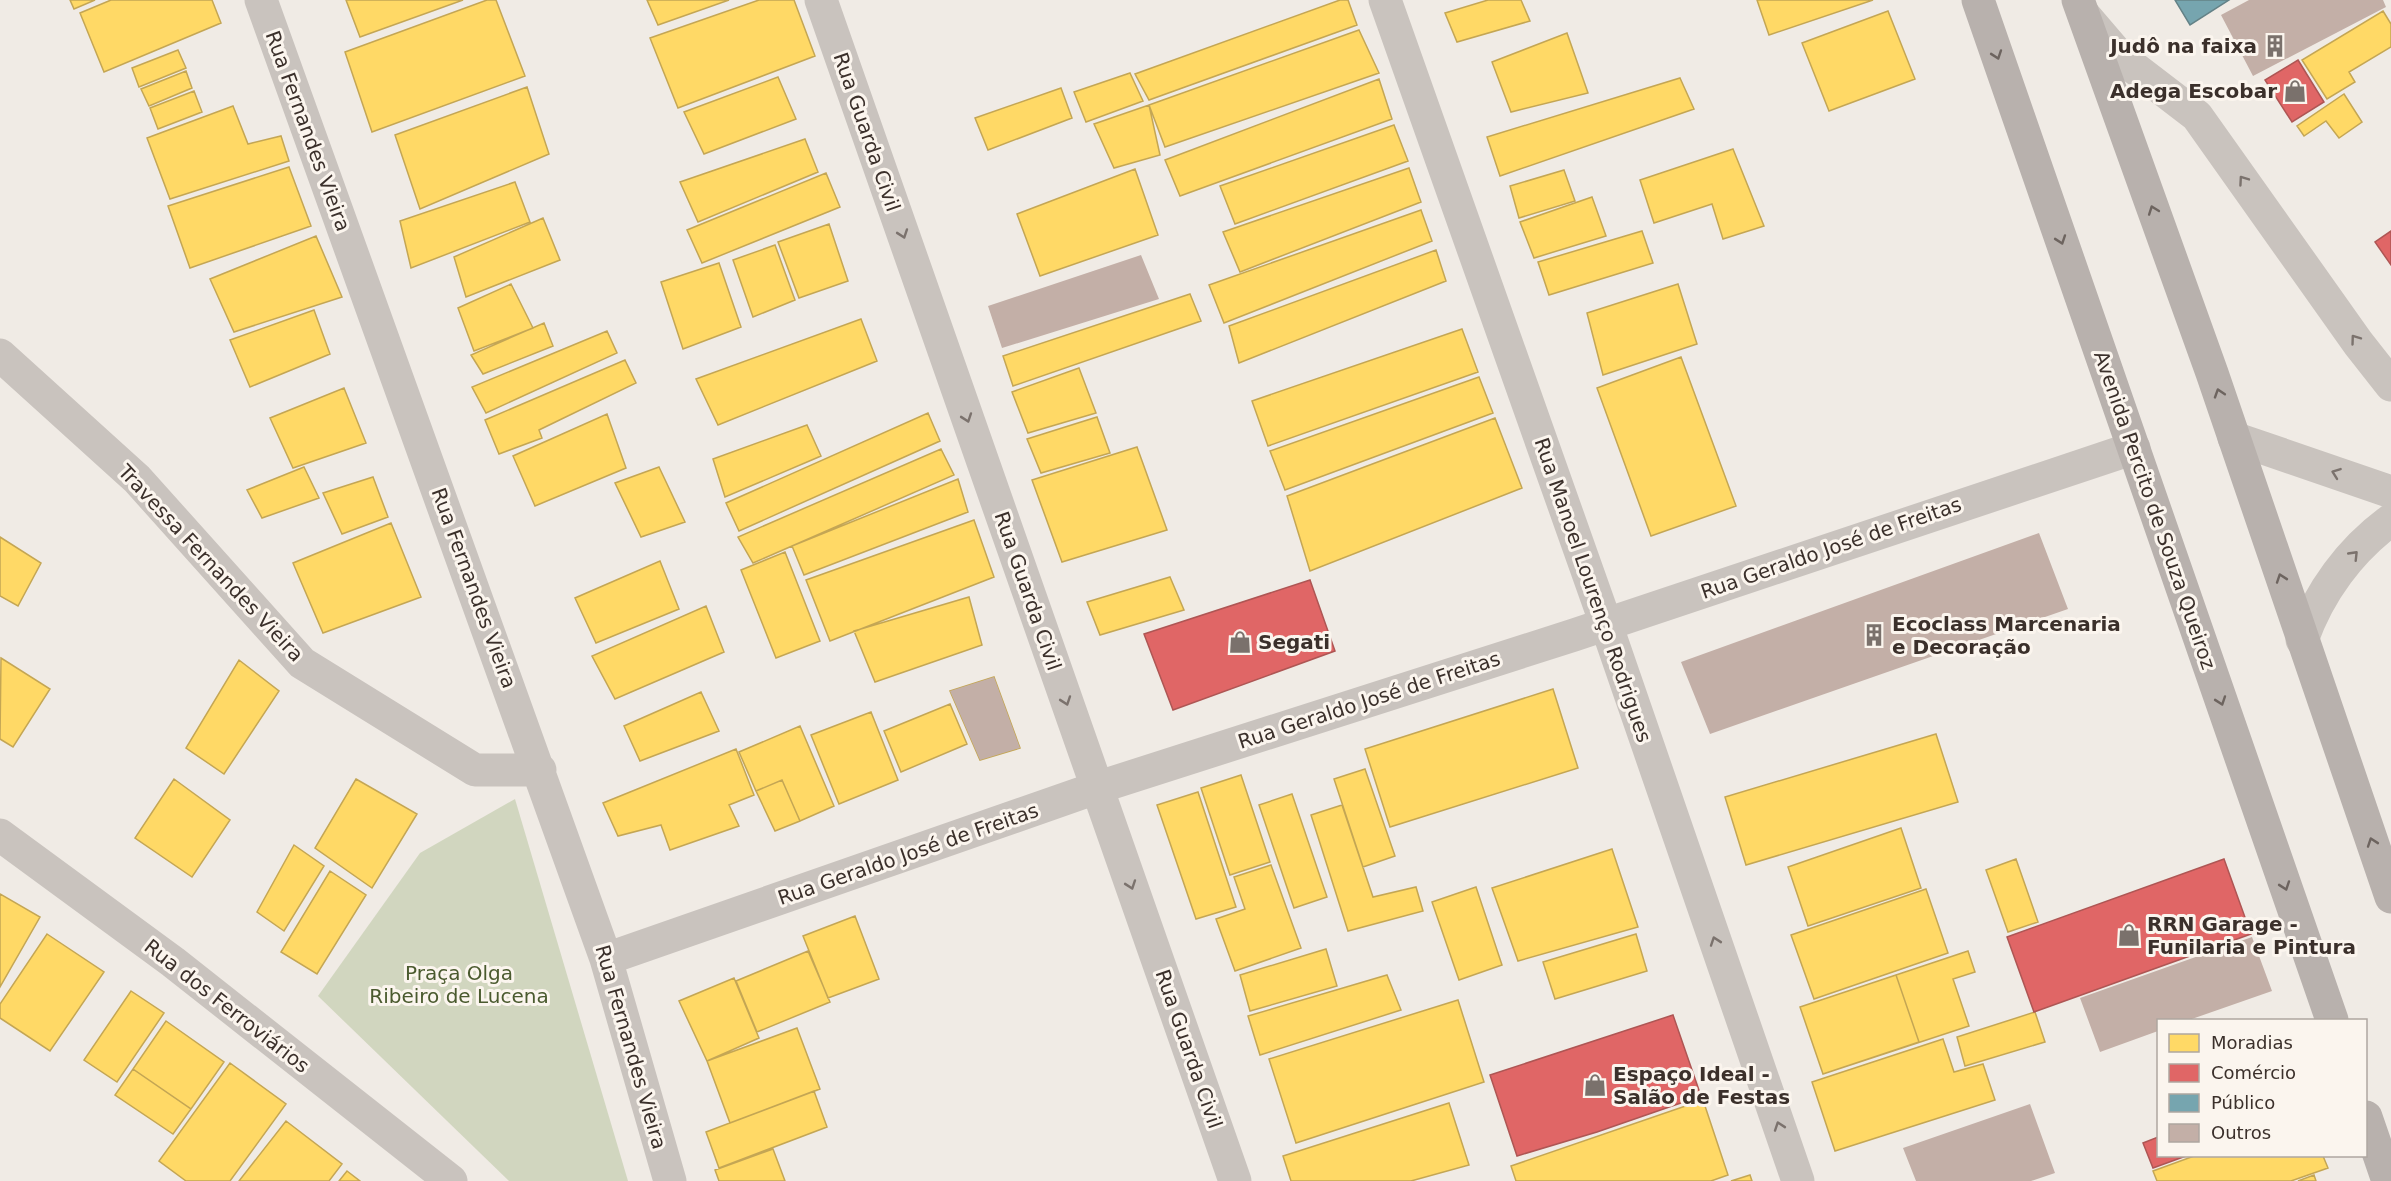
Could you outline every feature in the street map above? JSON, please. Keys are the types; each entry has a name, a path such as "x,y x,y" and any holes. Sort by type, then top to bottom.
{"main road":[{"name":"Avenida Percito de Souza Queiroz","path":"1978,0 2332,1019"},
{"path":"2080,7 2234,438 2391,897"},
{"path":"2367,1120 2388,1181"}],"street":[{"name":"Rua Fernandes Vieira","path":"261,0 540,770 606,959 670,1181"},
{"name":"Rua Guarda Civil","path":"821,0 1235,1181"},
{"name":"Rua Manoel Lourenço Rodrigues","path":"1385,0 1606,624 1798,1181"},
{"path":"2080,7 2120,57 2197,116 2391,386"},
{"name":"Travessa Fernandes Vieira","path":"0,355 137,479 302,663 475,770 540,770"},
{"path":"2234,438 2391,492"},
{"name":"Rua Geraldo José de Freitas","path":"606,959 1096,788 1606,624 2134,448"},
{"path":"2302,640 2312,612 2327,586 2352,555 2391,520"},
{"name":"Rua dos Ferroviários","path":"0,835 172,962 451,1181"}],"green space":[{"name":"Praça Olga Ribeiro de Lucena","path":"515,799 628,1181 509,1181 318,996 420,853"}],"building: Moradias":[{"path":"70,0 95,0 74,9"},
{"path":"111,0 212,0 221,23 104,72 80,13"},
{"path":"346,0 463,0 360,37"},
{"path":"487,0 496,0 525,76 372,132 345,52"},
{"path":"647,0 729,0 658,25"},
{"path":"759,0 794,0 815,56 678,108 650,38"},
{"path":"1340,0 1348,0 1357,25 1149,100 1135,74"},
{"path":"1488,0 1521,0 1530,21 1457,42 1445,13"},
{"path":"1757,0 1873,0 1769,35"},
{"path":"1888,11 1915,79 1829,111 1802,43"},
{"path":"2383,11 2391,24 2391,47 2349,72 2355,82 2327,99 2302,60"},
{"path":"1359,30 1379,73 1165,147 1149,105"},
{"path":"1567,33 1588,93 1511,112 1492,62"},
{"path":"178,50 186,68 139,87 132,68"},
{"path":"186,71 192,88 149,106 141,89"},
{"path":"1130,73 1143,101 1086,122 1074,92"},
{"path":"778,77 796,119 704,154 684,112"},
{"path":"1680,78 1694,109 1500,176 1487,137"},
{"path":"1379,79 1392,119 1180,196 1165,160"},
{"path":"527,87 549,154 420,209 395,135"},
{"path":"1061,88 1072,118 988,150 975,118"},
{"path":"194,91 202,112 158,129 150,108"},
{"path":"2344,94 2362,122 2339,138 2326,121 2304,136 2297,126"},
{"path":"1149,105 1160,155 1114,168 1094,124"},
{"path":"233,106 248,144 281,136 289,161 170,199 147,138"},
{"path":"1394,125 1408,161 1235,224 1220,186"},
{"path":"805,139 818,172 698,222 680,182"},
{"path":"1733,149 1764,226 1723,239 1712,204 1654,223 1640,180"},
{"path":"289,167 311,226 190,268 168,206"},
{"path":"1409,168 1421,202 1240,272 1223,232"},
{"path":"1135,169 1158,235 1040,276 1017,214"},
{"path":"1564,170 1575,201 1519,218 1510,186"},
{"path":"826,173 840,207 702,263 687,230"},
{"path":"515,182 530,222 411,268 400,221"},
{"path":"1592,197 1606,236 1534,258 1520,222"},
{"path":"1421,210 1432,241 1224,323 1209,285"},
{"path":"543,218 560,260 466,297 454,257"},
{"path":"829,224 848,281 799,298 778,242"},
{"path":"1642,231 1653,263 1549,295 1538,262"},
{"path":"316,236 342,297 234,332 210,279"},
{"path":"775,245 795,300 753,317 733,260"},
{"path":"1436,250 1446,281 1239,363 1229,326"},
{"path":"719,263 741,327 683,349 661,282"},
{"path":"511,284 533,328 474,351 458,308"},
{"path":"1678,284 1697,344 1603,375 1587,313"},
{"path":"1190,294 1201,321 1013,386 1003,356"},
{"path":"314,310 330,354 250,387 230,340"},
{"path":"861,319 877,361 718,425 696,379"},
{"path":"544,323 553,346 483,374 471,355"},
{"path":"1462,329 1478,372 1268,446 1252,401"},
{"path":"607,331 617,353 486,413 472,387"},
{"path":"1681,357 1736,506 1651,536 1597,388"},
{"path":"625,360 636,383 539,430 542,438 499,454 485,420"},
{"path":"1079,368 1096,413 1028,433 1012,392"},
{"path":"1479,377 1493,413 1285,490 1270,451"},
{"path":"344,388 366,443 293,468 270,418"},
{"path":"928,413 940,441 739,531 726,503"},
{"path":"607,414 626,468 535,506 513,456"},
{"path":"1097,417 1110,453 1041,473 1027,439"},
{"path":"1495,418 1522,488 1310,571 1287,496"},
{"path":"807,425 821,456 725,497 713,459"},
{"path":"1137,447 1167,530 1062,562 1032,480"},
{"path":"941,449 954,475 753,563 738,537"},
{"path":"304,467 319,498 262,518 247,490"},
{"path":"659,467 685,522 641,537 615,483"},
{"path":"373,477 388,517 342,534 323,493"},
{"path":"958,479 968,512 804,575 792,546"},
{"path":"974,520 994,577 830,641 806,580"},
{"path":"391,523 421,597 323,633 293,563"},
{"path":"0,537 41,563 18,606 0,596"},
{"path":"785,552 820,641 776,658 741,570"},
{"path":"660,561 679,609 596,643 575,598"},
{"path":"1170,577 1184,610 1100,635 1087,602"},
{"path":"969,597 982,645 875,682 854,631"},
{"path":"706,606 724,652 615,699 592,656"},
{"path":"1,658 50,689 13,747 0,739"},
{"path":"239,660 279,691 224,774 186,748"},
{"path":"994,677 1020,748 980,760 950,691"},
{"path":"1553,689 1578,768 1390,827 1365,749"},
{"path":"701,692 719,731 640,761 624,726"},
{"path":"950,704 967,744 901,772 884,731"},
{"path":"871,712 898,780 839,804 811,735"},
{"path":"800,726 834,806 800,821 782,780 756,791 739,752"},
{"path":"1936,734 1958,802 1746,865 1725,797"},
{"path":"736,749 754,795 729,805 739,826 670,850 661,825 618,836 603,803"},
{"path":"1365,769 1395,856 1363,867 1334,779"},
{"path":"1241,775 1270,862 1230,875 1201,788"},
{"path":"174,779 230,820 192,877 135,838"},
{"path":"356,779 417,814 372,888 315,848"},
{"path":"782,780 800,821 775,831 756,791"},
{"path":"1198,792 1236,907 1196,919 1157,805"},
{"path":"1292,794 1327,897 1294,908 1259,805"},
{"path":"1342,805 1373,897 1416,887 1423,911 1348,931 1311,815"},
{"path":"1901,828 1921,888 1808,926 1788,867"},
{"path":"294,845 324,866 284,931 257,912"},
{"path":"1612,849 1638,927 1518,961 1492,888"},
{"path":"2016,859 2038,922 2008,932 1986,870"},
{"path":"1271,865 1301,948 1235,971 1216,919 1245,909 1234,877"},
{"path":"330,871 366,895 317,974 281,952"},
{"path":"1476,887 1502,965 1459,980 1432,902"},
{"path":"1926,889 1948,953 1814,999 1791,935"},
{"path":"0,894 40,917 0,987"},
{"path":"855,916 879,979 828,998 803,936"},
{"path":"47,934 104,972 50,1051 0,1018 0,1004"},
{"path":"1636,934 1647,971 1555,999 1543,962"},
{"path":"1326,949 1337,986 1250,1011 1240,975"},
{"path":"808,951 830,1002 757,1032 736,981"},
{"path":"1968,951 1975,972 1953,979 1969,1026 1823,1074 1800,1007"},
{"path":"1387,975 1401,1010 1260,1055 1248,1016"},
{"path":"1896,975 1919,1042 1823,1074 1800,1007"},
{"path":"734,978 759,1038 707,1061 679,1001"},
{"path":"131,991 164,1013 117,1082 84,1060"},
{"path":"1458,1000 1484,1082 1296,1143 1269,1059"},
{"path":"2035,1012 2045,1042 1965,1066 1957,1037"},
{"path":"166,1021 224,1062 191,1109 133,1069"},
{"path":"797,1028 820,1089 730,1123 707,1061"},
{"path":"1943,1039 1954,1072 1983,1064 1995,1100 1835,1151 1812,1082"},
{"path":"230,1063 286,1104 230,1181 186,1181 159,1161"},
{"path":"133,1069 191,1109 173,1134 115,1095"},
{"path":"814,1091 827,1127 719,1168 706,1132"},
{"path":"1703,1100 1728,1175 1711,1181 1516,1181 1511,1166"},
{"path":"1449,1103 1469,1165 1411,1181 1291,1181 1283,1156"},
{"path":"286,1121 342,1164 329,1181 239,1181"},
{"path":"773,1149 785,1181 719,1181 715,1170"},
{"path":"2191,1157 2323,1157 2328,1168 2291,1181 2157,1181 2153,1171"},
{"path":"347,1171 360,1181 339,1181"},
{"path":"1750,1175 1752,1181 1731,1181"},
{"path":"2314,1175 2316,1181 2298,1181"}],"building: Comércio":[{"name":"Adega Escobar","path":"2298,60 2324,102 2292,122 2265,80"},
{"path":"2391,231 2391,265 2375,242"},
{"name":"Segati","path":"1310,580 1335,651 1173,710 1144,634"},
{"name":"RRN Garage - Funilaria e Pintura","path":"2224,859 2251,934 2034,1012 2007,937"},
{"name":"Espaço Ideal - Salão de Festas","path":"1673,1015 1701,1096 1597,1132 1517,1156 1490,1075"},
{"path":"2157,1137 2157,1157 2183,1157 2153,1168 2143,1143"}],"building: Público":[{"path":"2175,0 2229,0 2190,25"}],"building: Outros":[{"name":"Judô na faixa","path":"2249,0 2383,0 2386,7 2253,76 2221,15"},
{"path":"1141,255 1159,299 1002,348 988,306"},
{"name":"Ecoclass Marcenaria e Decoração","path":"2039,533 2068,609 1710,734 1681,662"},
{"path":"994,677 1020,748 980,760 950,691"},
{"path":"2252,937 2272,991 2192,1019 2157,1019 2157,1031 2100,1052 2080,998"},
{"path":"2030,1104 2055,1173 2031,1181 1916,1181 1903,1148"}],"place":[{"name":"Judô na faixa","path":"2275,46"},
{"name":"Adega Escobar","path":"2295,91"},
{"name":"Ecoclass Marcenaria e Decoração","path":"1874,635"},
{"name":"Segati","path":"1240,642"},
{"name":"RRN Garage - Funilaria e Pintura","path":"2129,935"},
{"name":"Espaço Ideal - Salão de Festas","path":"1595,1085"}]}
